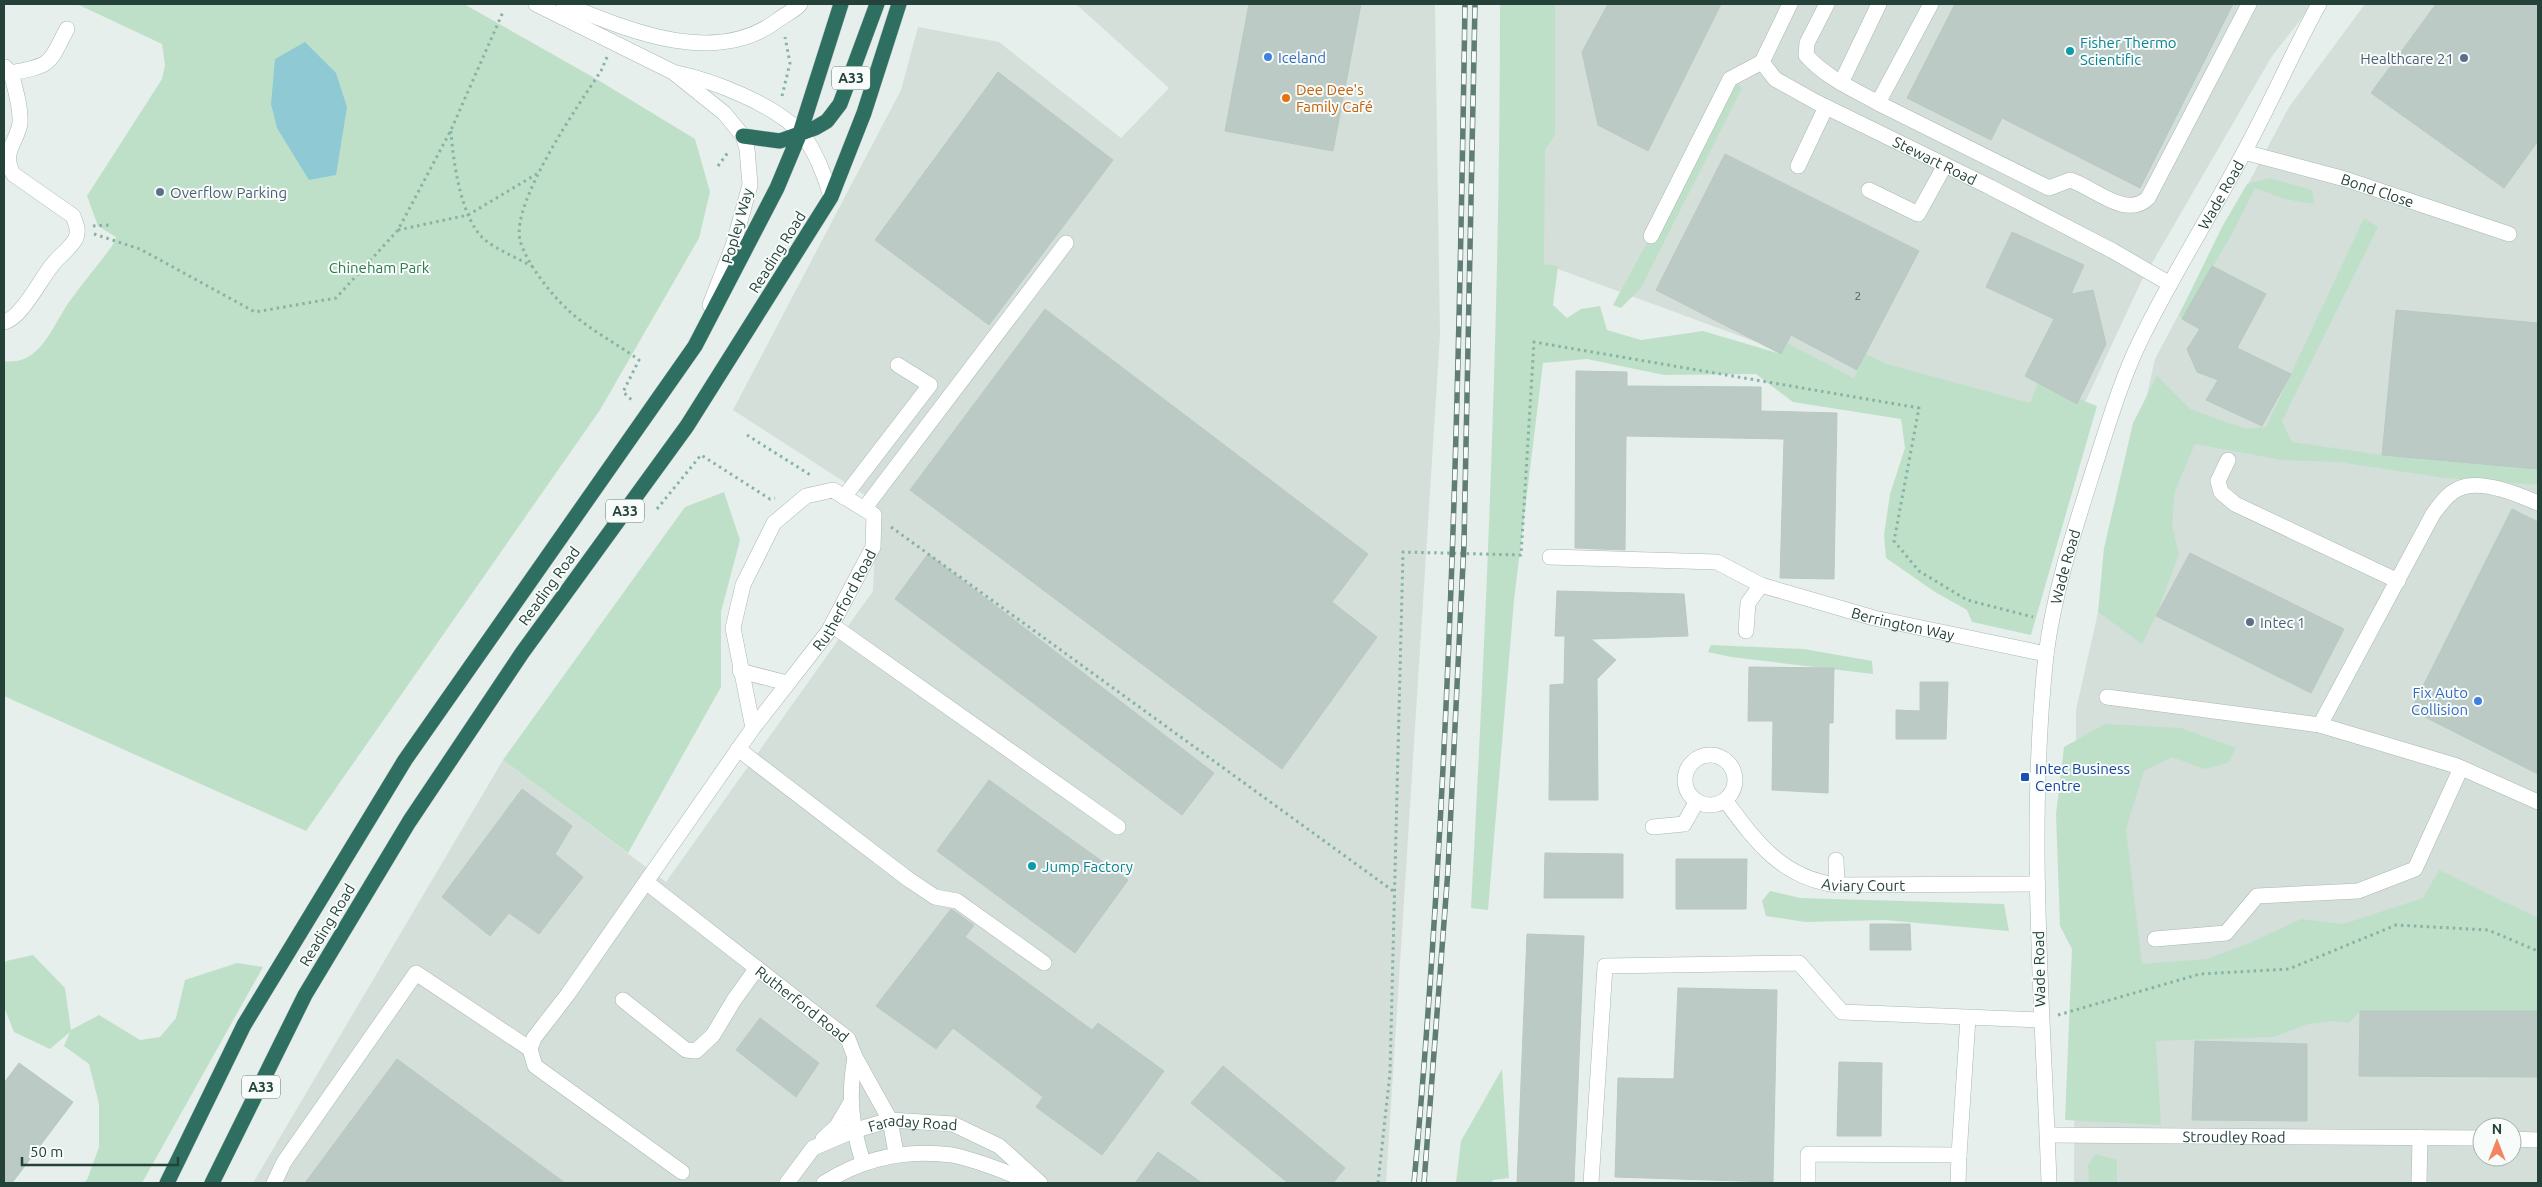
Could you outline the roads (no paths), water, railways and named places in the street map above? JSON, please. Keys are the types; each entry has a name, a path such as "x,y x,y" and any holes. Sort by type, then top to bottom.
{"highway":[{"name":"Reading Road","path":"167,1183 244,1025 404,760 695,346 766,212 800,133 841,4"},
{"name":"A33","path":"743,136 780,141 827,121 840,104 877,4"},
{"name":"Reading Road","path":"212,1183 305,995 409,822 522,653 688,426 832,197 864,113 899,4"}],"street":[{"name":"Popley Way","path":"536,4 673,72 724,113 743,136 747,149 750,185 733,246 695,346"},
{"path":"564,4 619,27 665,39 713,42 746,37 771,27 800,4"},
{"path":"1652,236 1730,79 1762,62 1790,4"},
{"path":"1827,4 1807,43 1806,55 1814,65 1840,82 1878,103 2049,188 2070,180 2113,202 2142,204 2148,198 2248,4"},
{"path":"1840,82 1879,4"},
{"path":"1878,103 1930,4"},
{"name":"Wade Road","path":"2049,1183 2041,1020 2037,884 2037,785 2046,654 2056,601 2079,514 2110,420 2140,342 2170,284 2244,152 2318,4"},
{"path":"4,322 20,311 52,264 76,239 78,227 73,216 13,174 8,164 7,156 20,123 8,69 39,68 50,61 67,29"},
{"name":"Stewart Road","path":"1762,62 1775,79 1826,107 1945,165 2113,251 2170,284"},
{"name":"Popley Way","path":"673,72 696,77 760,104 800,133 824,172 832,197"},
{"path":"1798,166 1826,107"},
{"name":"Bond Close","path":"2244,152 2345,179 2509,234"},
{"path":"1869,190 1918,214 1945,165"},
{"path":"753,728 732,628 743,585 774,522 806,496 833,490 869,512 1066,243"},
{"path":"844,497 930,385 898,365"},
{"path":"2228,460 2218,481 2221,492 2235,504 2398,581"},
{"path":"2320,725 2433,514 2446,497 2459,488 2478,486 2499,488 2538,503"},
{"name":"Rutherford Road","path":"530,1049 534,1038 568,994 738,749 832,625 873,547 869,512"},
{"name":"Berrington Way","path":"1550,557 1717,562 1761,585 1874,618 2046,654"},
{"path":"1746,631 1748,604 1761,585"},
{"path":"832,625 1118,827"},
{"path":"740,671 787,683"},
{"path":"2107,697 2320,725 2461,768 2538,802"},
{"path":"738,749 908,879 935,897 957,901 1044,962"},
{"path":"1706,754 1721,757 1733,769 1735,787 1725,800 1718,804 1705,804 1697,801 1690,795 1685,783 1685,774 1693,762 1706,754"},
{"path":"2155,939 2226,932 2257,896 2358,891 2415,869 2461,768"},
{"name":"Aviary Court","path":"1725,800 1755,840 1785,868 1815,883 1837,885 2037,884"},
{"path":"1652,828 1684,824 1697,801"},
{"path":"1836,860 1837,885"},
{"name":"Rutherford Road","path":"646,882 848,1039 855,1057 890,1120 896,1153"},
{"path":"1592,1183 1605,966 1799,962 1842,1012 2041,1020"},
{"path":"623,1000 686,1050 696,1051 713,1036 734,1000 757,968"},
{"path":"274,1183 284,1162 416,973 530,1049 535,1066 682,1172"},
{"path":"1958,1183 1968,1018"},
{"name":"Rutherford Road","path":"855,1057 851,1081 853,1131 862,1162"},
{"path":"876,1094 893,1110 915,1122"},
{"path":"813,1148 837,1126 852,1101"},
{"name":"Faraday Road","path":"786,1183 813,1148 853,1131 890,1120 953,1124 999,1146 1040,1183"},
{"name":"Stroudley Road","path":"2048,1134 2472,1138"},
{"path":"2419,1183 2420,1137"},
{"path":"2522,1139 2538,1140"},
{"name":"Faraday Road","path":"824,1183 862,1162 896,1153 952,1156 1035,1183"},
{"path":"1808,1183 1808,1154 1959,1155"}],"water":[{"path":"305,42 336,73 347,107 336,175 309,180 277,128 271,104 275,59"}],"railway":[{"path":"1414,1183 1436,889 1451,594 1460,299 1465,4"},
{"path":"1424,1183 1448,870 1464,543 1475,4"}],"place":[{"name":"Fisher Thermo Scientific","path":"2070,51"},
{"name":"Iceland","path":"1268,57"},
{"name":"Healthcare 21","path":"2464,58"},
{"name":"Dee Dee's Family Café","path":"1286,98"},
{"name":"Overflow Parking","path":"160,192"},
{"name":"Intec 1","path":"2250,622"},
{"name":"Fix Auto Collision","path":"2478,701"},
{"name":"Intec Business Centre","path":"2025,777"},
{"name":"Jump Factory","path":"1032,866"}],"park label":[{"name":"Chineham Park","path":"379,267"}]}
